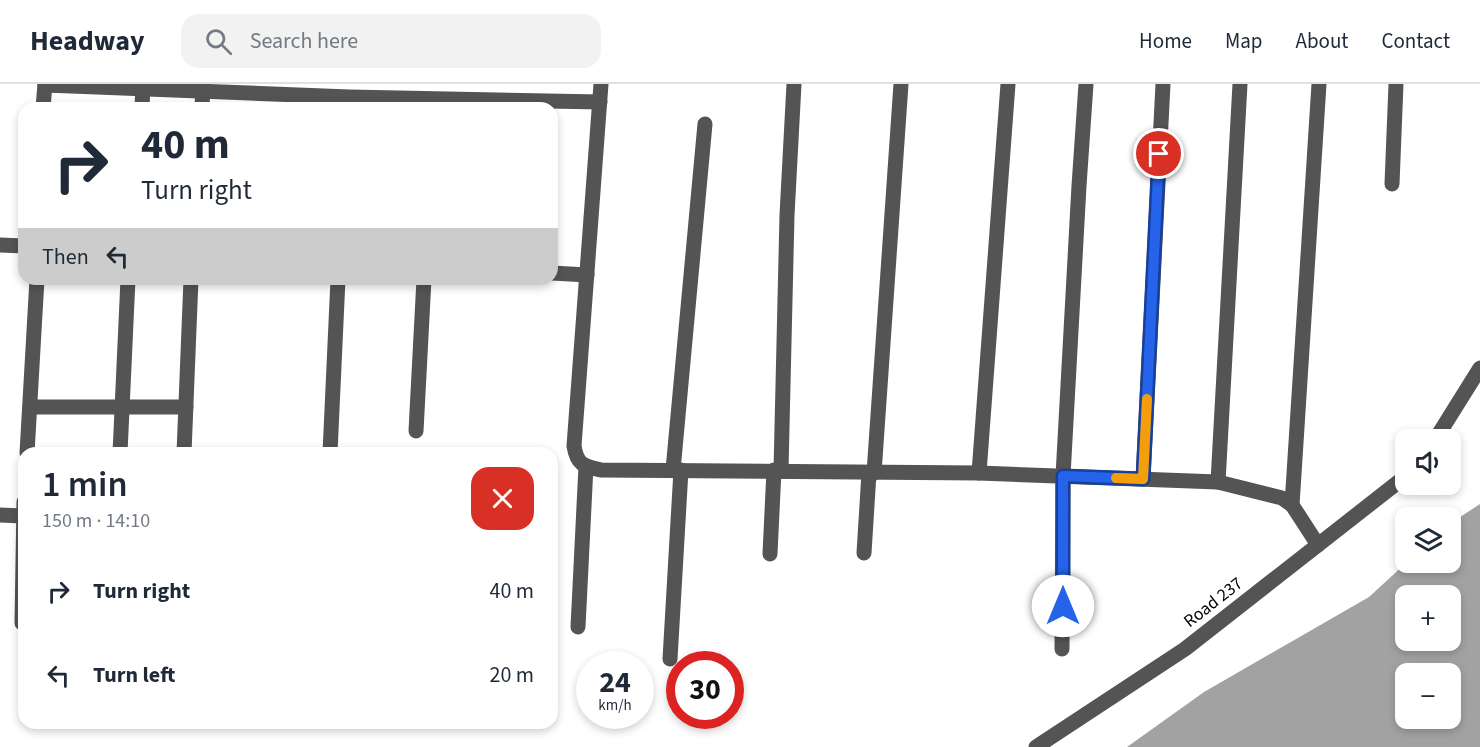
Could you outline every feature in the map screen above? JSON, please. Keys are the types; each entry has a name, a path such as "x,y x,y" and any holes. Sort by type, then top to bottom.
{"street":[{"path":"601,84 574,446 576,458 586,466 601,470 979,473 1218,482 1282,498 1292,505 1318,545"},
{"path":"770,554 778,470 794,84"},
{"path":"864,553 901,84"},
{"path":"979,473 1008,84"},
{"path":"1062,649 1063,476 1086,84"},
{"path":"1143,479 1163,84"},
{"path":"1218,482 1240,84"},
{"path":"1292,505 1319,84"},
{"path":"1392,184 1396,84"},
{"path":"44,102 45,85 203,87 349,102"},
{"path":"142,102 143,87"},
{"path":"202,102 203,87"},
{"path":"558,102 600,102"},
{"path":"670,651 677,470 705,124"},
{"path":"0,245 18,246"},
{"path":"558,273 587,275"},
{"path":"27,447 37,285"},
{"path":"120,447 128,285"},
{"path":"184,447 191,285"},
{"path":"330,447 338,285"},
{"path":"416,431 424,285"},
{"path":"1442,429 1480,368"},
{"path":"30,407 186,407"},
{"path":"578,627 586,466"},
{"name":"Road 237","path":"1036,747 1185,649 1395,485"},
{"path":"0,515 18,516"}],"shaded area":[{"path":"1480,504 1480,747 1127,747 1204,692 1369,597 1395,573 1461,573 1461,516"}],"slow traffic":[{"path":"1116,478 1143,479 1147,399"}],"route":[{"path":"1063,606 1063,476 1143,479 1159,154"}]}
